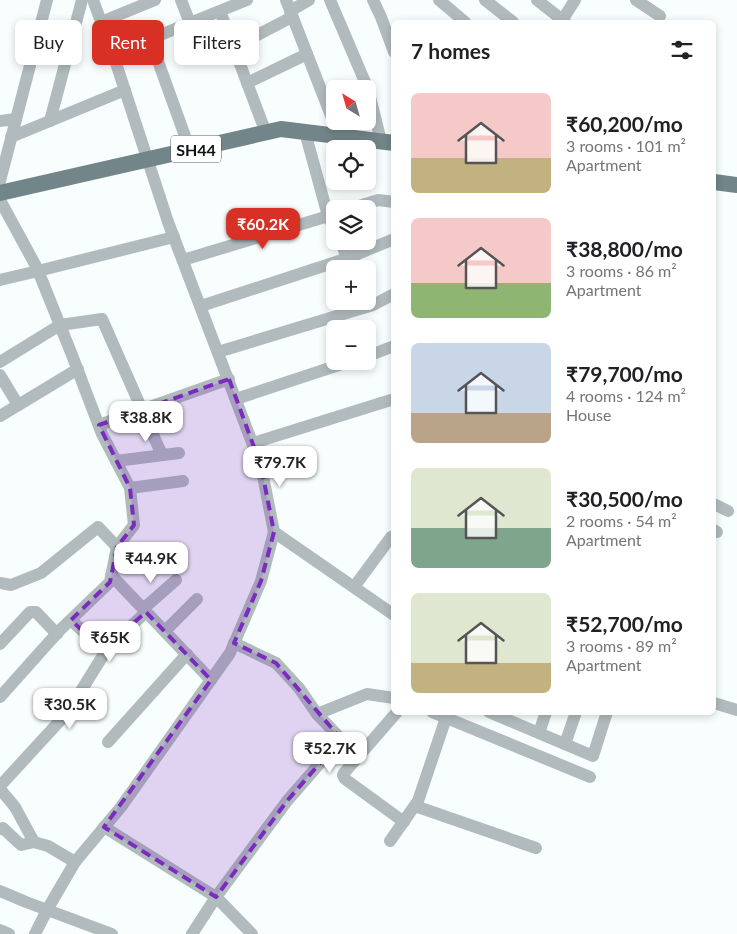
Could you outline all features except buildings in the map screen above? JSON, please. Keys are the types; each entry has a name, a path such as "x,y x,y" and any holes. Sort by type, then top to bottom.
{"main road":[{"name":"SH44","path":"0,193 281,129 388,142"},
{"path":"716,182 737,185"}],"street":[{"path":"0,181 47,0"},
{"path":"50,121 82,0"},
{"path":"93,0 100,20"},
{"path":"106,20 155,0"},
{"path":"181,0 189,20"},
{"path":"198,20 247,0"},
{"path":"259,30 289,9 308,0"},
{"path":"330,0 368,88 388,142"},
{"path":"373,0 391,44"},
{"path":"439,0 463,20"},
{"path":"485,0 510,20"},
{"path":"537,0 561,20"},
{"path":"564,20 575,0"},
{"path":"636,0 660,16"},
{"path":"289,9 339,136"},
{"path":"220,11 224,20"},
{"path":"247,83 307,54"},
{"path":"38,932 47,910 74,862 121,807 230,653 261,580 274,532 261,466 174,237 117,65"},
{"path":"159,65 190,150"},
{"path":"240,65 266,132"},
{"path":"11,137 125,90"},
{"path":"0,121 16,119"},
{"path":"305,132 327,200"},
{"path":"0,200 38,271 99,425 130,488 134,525 117,547 110,582 70,620 0,697"},
{"path":"376,201 391,202"},
{"path":"183,260 326,217"},
{"path":"0,280 174,237"},
{"path":"356,260 391,241"},
{"path":"201,306 326,270"},
{"path":"376,301 391,295"},
{"path":"218,352 349,310"},
{"path":"0,362 60,325 102,319 162,455"},
{"path":"376,353 391,347"},
{"path":"0,415 78,369"},
{"path":"236,399 326,369"},
{"path":"0,375 18,405"},
{"path":"99,425 229,378"},
{"path":"253,443 391,399"},
{"path":"116,461 180,453"},
{"path":"130,488 184,480"},
{"path":"716,505 728,511"},
{"path":"0,583 11,584 41,573 98,527 117,547"},
{"path":"274,532 391,612"},
{"path":"354,588 391,537"},
{"path":"111,575 211,680"},
{"path":"34,842 15,807 0,788 68,712 107,649 176,580"},
{"path":"165,631 197,599"},
{"path":"0,644 30,612 36,612 57,634"},
{"path":"70,620 102,650 107,649"},
{"path":"234,643 276,663 299,688 317,714 358,757"},
{"path":"108,742 187,654"},
{"path":"317,714 367,694 391,698"},
{"path":"716,704 737,710"},
{"path":"394,715 344,773 344,777 404,822"},
{"path":"502,715 516,718 539,733 594,756 606,715"},
{"path":"539,733 545,715"},
{"path":"566,744 575,715"},
{"path":"390,841 418,801 447,716 590,777"},
{"path":"192,934 216,897 287,801 341,739"},
{"path":"415,806 536,848"},
{"path":"104,827 216,897 252,934"},
{"path":"0,829 3,828 21,845 34,842 48,846 74,862"},
{"path":"0,891 112,934"},
{"path":"0,930 9,934"}],"highlighted area":[{"path":"229,379 261,466 274,532 261,581 234,643 276,663 341,739 287,801 216,897 104,827 211,680 146,612 103,650 71,620 110,582 117,547 134,525 130,488 99,425"}]}
